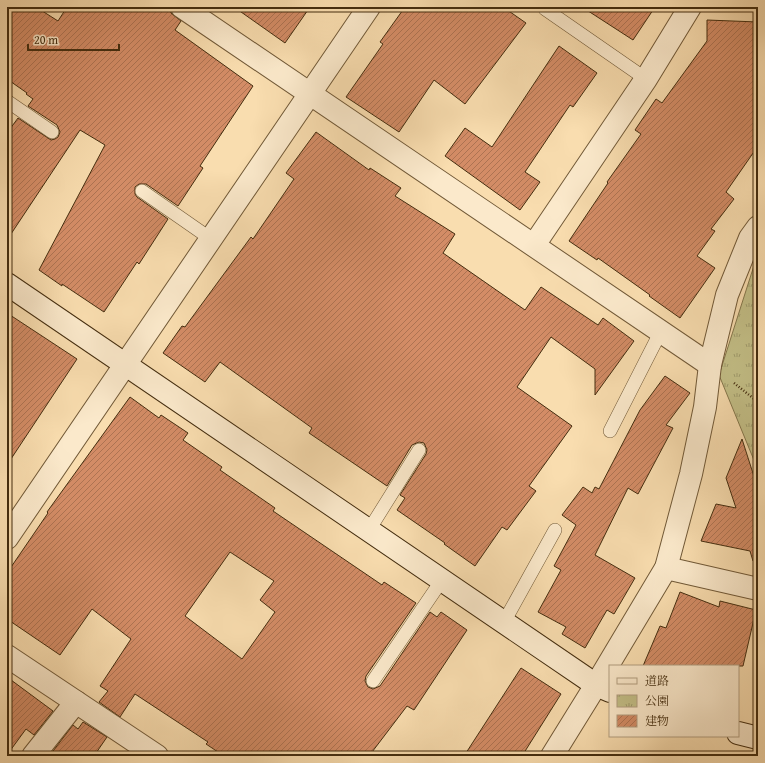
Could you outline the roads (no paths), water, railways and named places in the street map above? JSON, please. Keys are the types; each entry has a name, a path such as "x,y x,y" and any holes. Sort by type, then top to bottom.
{"street":[{"path":"182,7 710,365"},
{"path":"7,538 368,7"},
{"path":"534,245 646,78 690,7"},
{"path":"615,665 666,568 691,474 705,407 710,365 727,295 750,238 758,227"},
{"path":"7,284 603,688"},
{"path":"666,568 758,589"},
{"path":"7,656 157,756"},
{"path":"552,756 603,688 609,677"},
{"path":"33,756 76,702"},
{"path":"739,734 758,738"}],"lane":[{"path":"545,9 646,78"},
{"path":"7,101 52,132"},
{"path":"142,191 211,239"},
{"path":"610,431 661,331"},
{"path":"368,530 419,450"},
{"path":"504,622 555,530"},
{"path":"373,681 442,580"}]}
